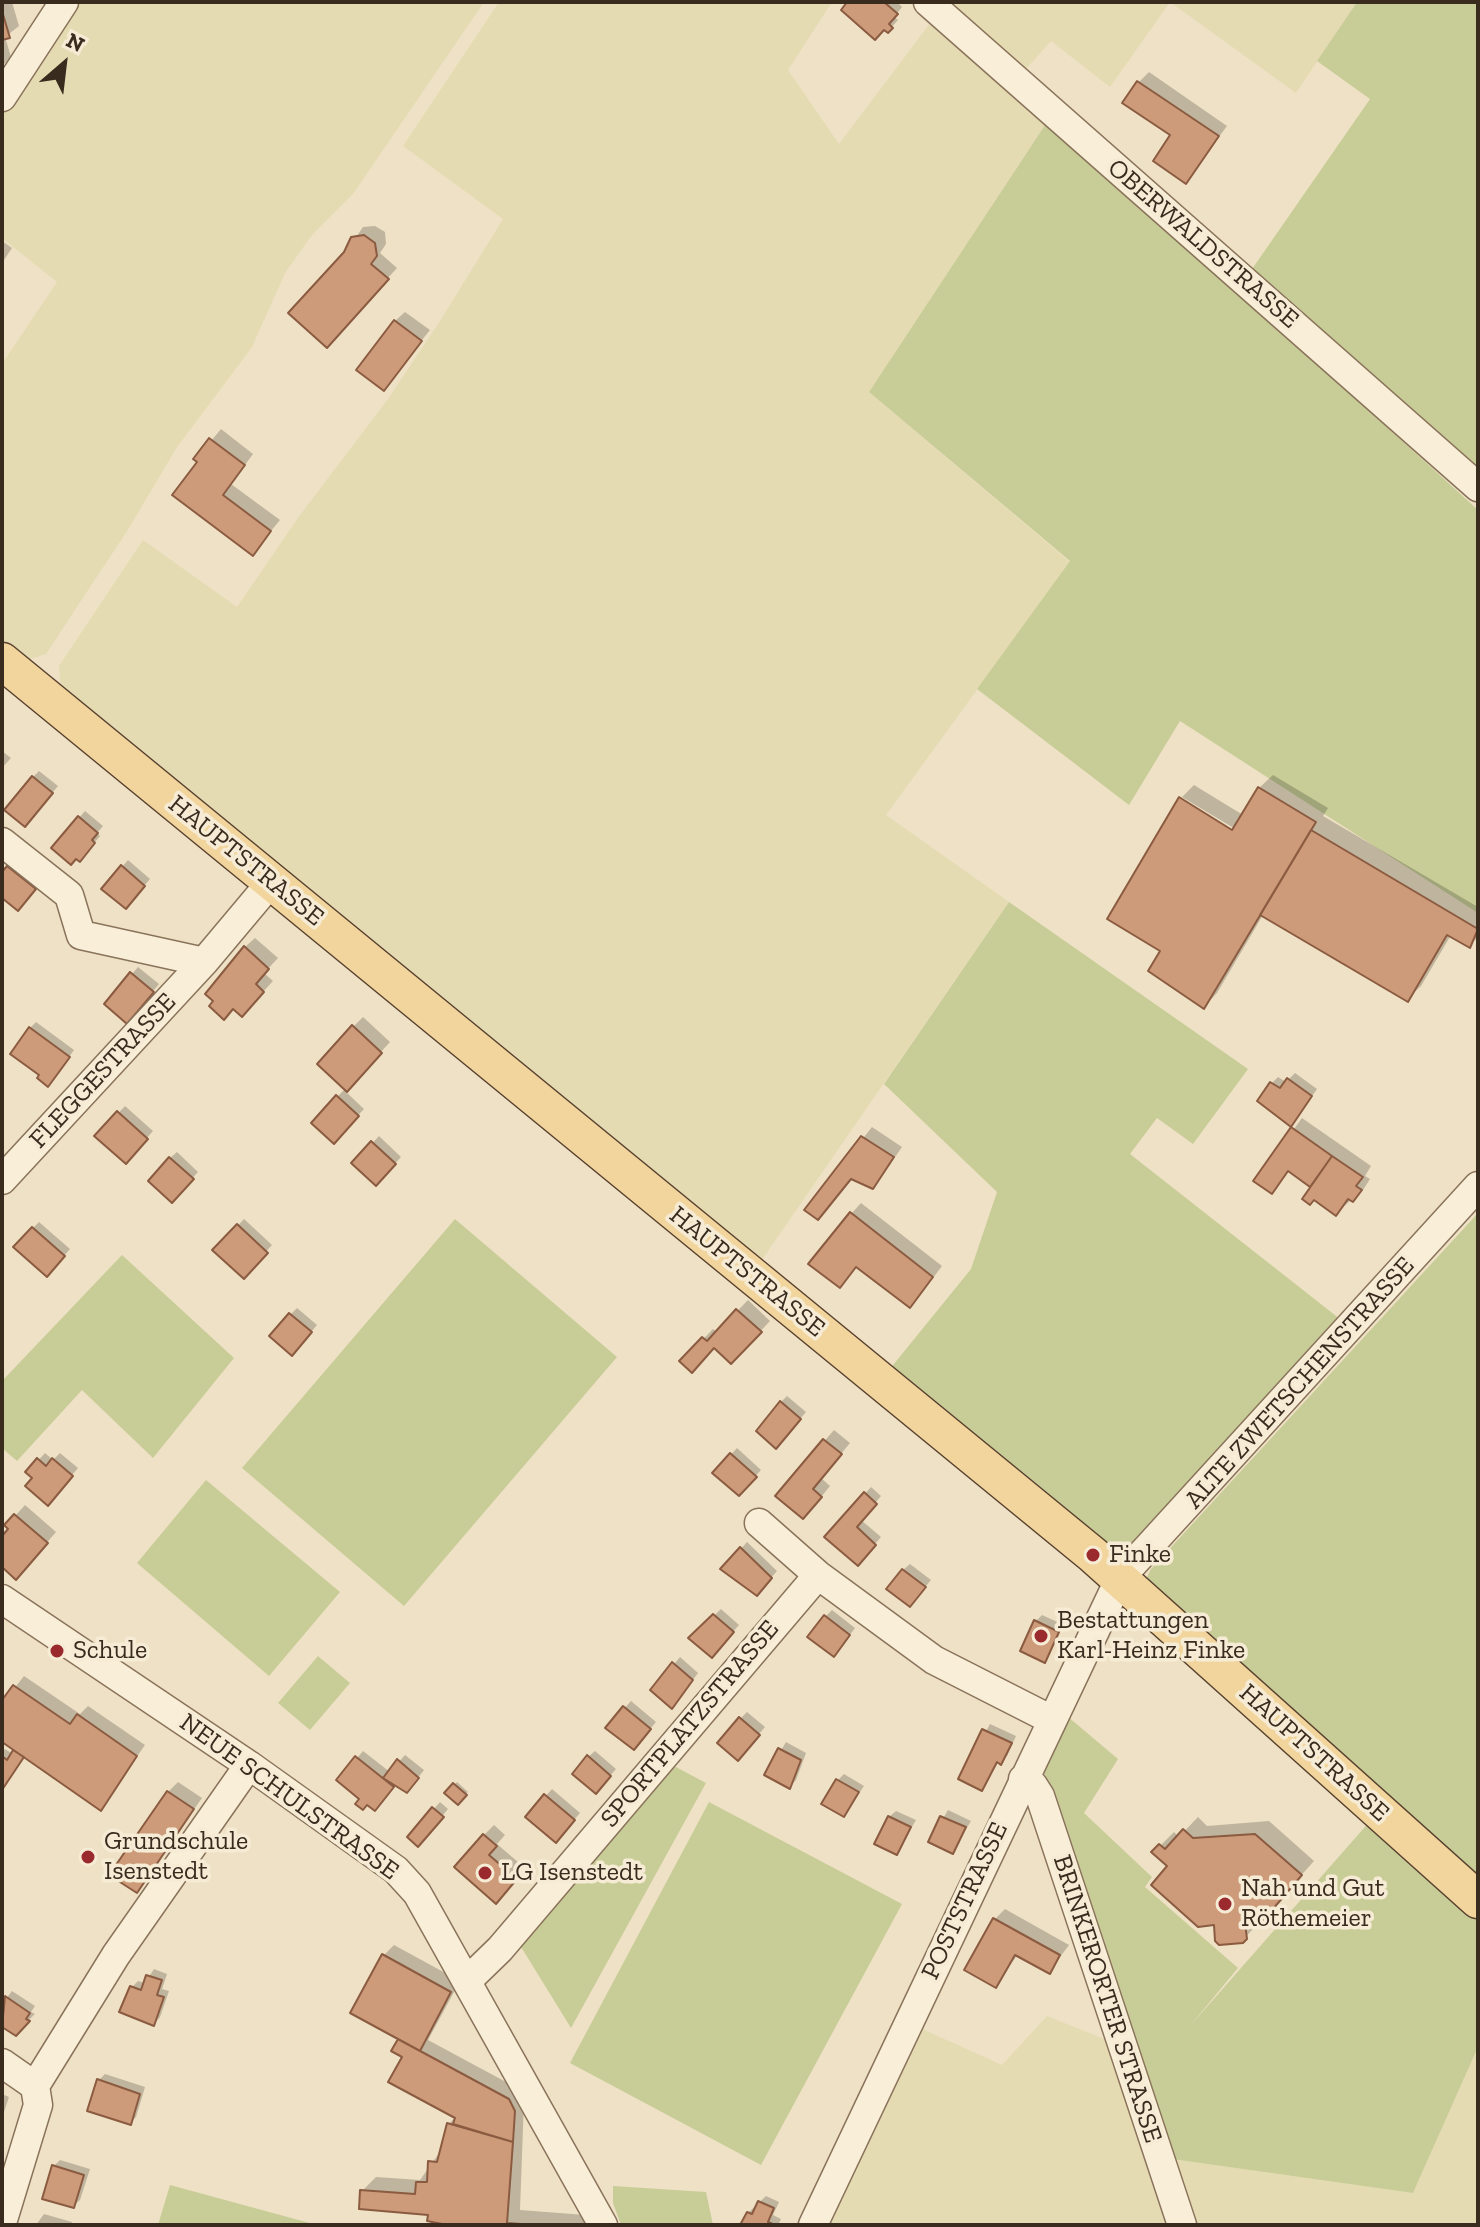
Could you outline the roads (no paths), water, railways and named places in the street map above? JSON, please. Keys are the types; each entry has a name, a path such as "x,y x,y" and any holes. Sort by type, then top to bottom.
{"main road":[{"name":"HAUPTSTRASSE","path":"2,661 1120,1578 1478,1900"}],"street":[{"path":"2,97 64,2"},
{"name":"OBERWALDSTRASSE","path":"928,2 1478,487"},
{"name":"FLEGGESTRASSE","path":"2,842 69,895 81,935 204,962"},
{"name":"FLEGGESTRASSE","path":"2,1180 204,962 272,881"},
{"name":"ALTE ZWETSCHENSTRASSE","path":"1120,1578 1478,1186"},
{"path":"759,1523 818,1575 934,1660 1050,1719"},
{"name":"SPORTPLATZSTRASSE","path":"467,1981 500,1949 818,1575"},
{"name":"POSTSTRASSE","path":"813,2225 1050,1719 1120,1578"},
{"name":"NEUE SCHULSTRASSE","path":"2,1599 249,1765 396,1870 417,1893 603,2225"},
{"path":"2,2223 38,2105 35,2086 116,1955 249,1765"},
{"name":"BRINKERORTER STRASSE","path":"1023,1779 1033,1785 1040,1796 1182,2225"},
{"path":"2,2063 35,2086"}],"place":[{"name":"Finke","path":"1093,1555"},
{"name":"Bestattungen Karl-Heinz Finke","path":"1041,1636"},
{"name":"Schule","path":"57,1651"},
{"name":"Grundschule Isenstedt","path":"88,1857"},
{"name":"LG Isenstedt","path":"485,1873"},
{"name":"Nah und Gut Röthemeier","path":"1225,1904"}]}
